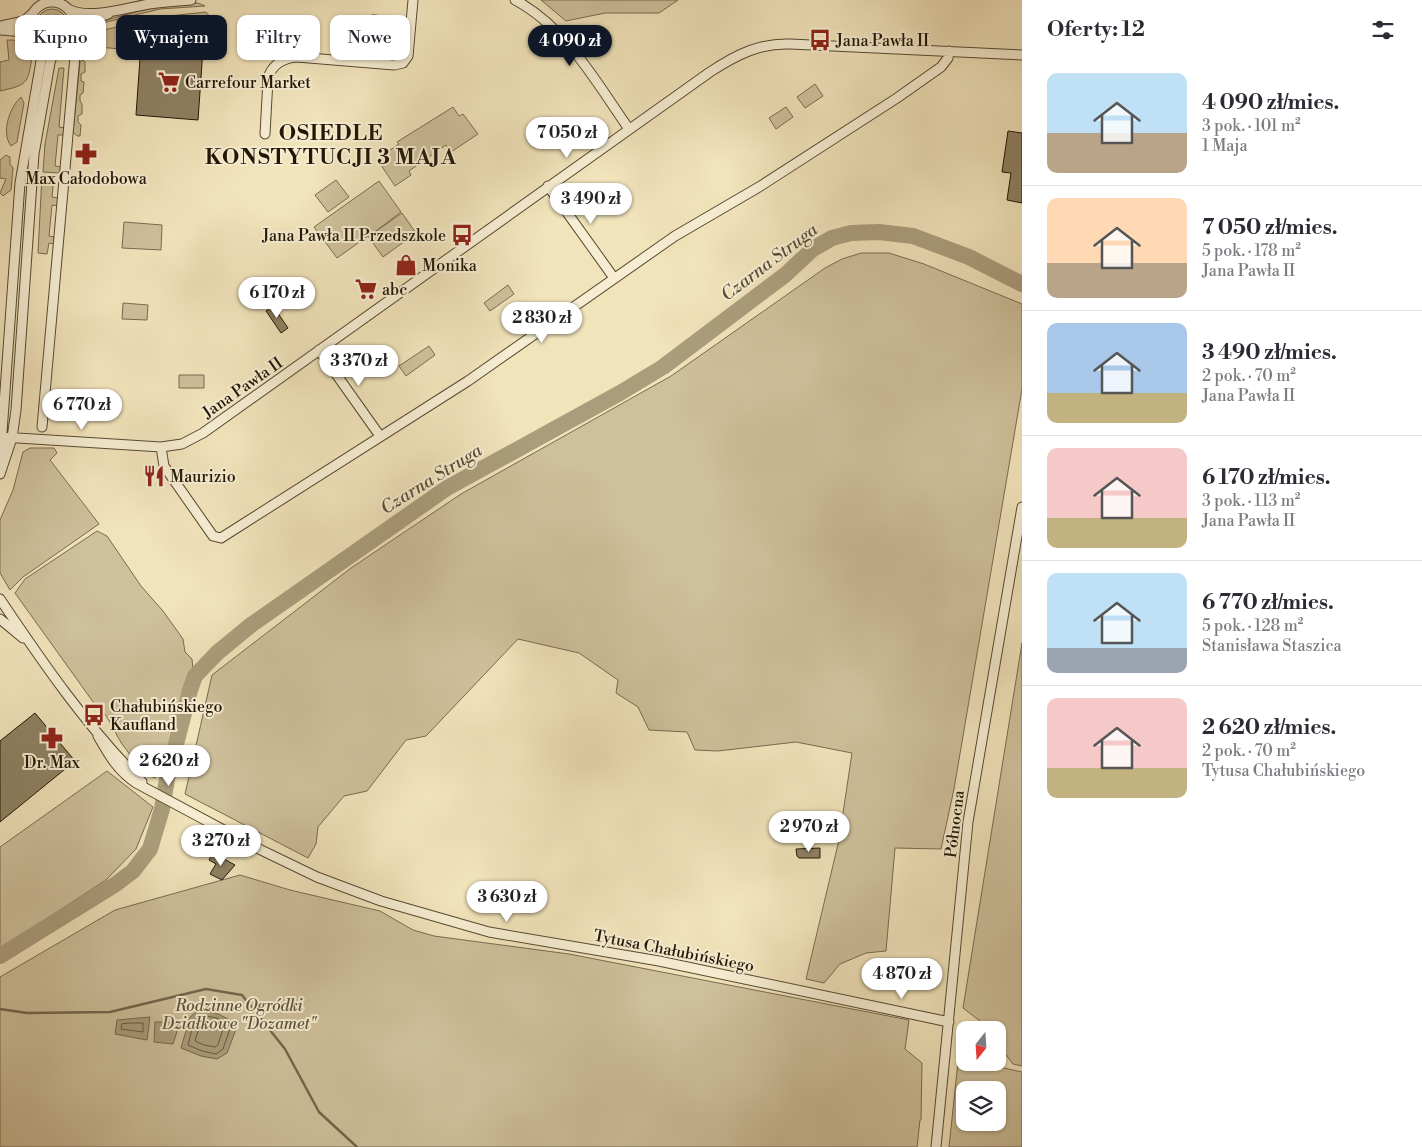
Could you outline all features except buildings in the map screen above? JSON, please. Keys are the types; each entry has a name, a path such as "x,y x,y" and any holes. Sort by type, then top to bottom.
{"street":[{"path":"106,15 128,4 192,0"},
{"path":"264,134 268,80 277,64 289,57 394,65 403,63 408,56 413,0"},
{"path":"515,0 533,10 554,27 568,43 629,129"},
{"path":"0,26 24,21 37,7 48,2 58,2 83,13 117,11"},
{"path":"68,8 72,15"},
{"path":"0,30 15,31"},
{"name":"Jana Pawła II","path":"7,437 161,447 182,444 203,433 710,72 752,48 776,44 1022,55"},
{"path":"161,447 164,466 213,536 218,538 468,381 675,236 759,187 897,98 941,67 948,58 949,51"},
{"path":"0,474 7,437 20,183 41,60"},
{"path":"0,467 16,410 34,154 51,60"},
{"path":"42,427 75,60"},
{"path":"548,186 614,278"},
{"path":"319,350 380,436"},
{"name":"Północna","path":"936,1147 968,822 1022,507"},
{"name":"Tytusa Chałubińskiego","path":"0,599 30,644 98,736 112,762 123,774 261,850 319,879 381,901 467,926 660,961 949,1022"},
{"name":"Tytusa Chałubińskiego","path":"0,619 30,644"}],"green space":[{"path":"541,0 678,0 659,13 605,13 566,21"},
{"path":"198,3 205,6 160,9 135,15 124,15 155,7"},
{"path":"52,9 63,15 41,15"},
{"path":"206,12 208,15 178,15"},
{"path":"116,17 116,20 106,22 106,20"},
{"path":"116,27 116,49 106,48 106,30"},
{"path":"7,40 14,40 15,60 31,60 29,73 25,82 21,85 0,91 0,62 9,60"},
{"path":"83,60 85,62 85,72 81,74 81,81 84,82 83,93 80,95 82,114 78,116 78,122 81,125 80,136 77,136 73,132 80,62"},
{"path":"59,68 64,68 59,127 65,128 64,135 58,135 55,166 61,167 60,173 43,172 45,144"},
{"path":"815,84 823,96 805,108 797,97"},
{"path":"21,97 24,103 17,142 11,146 7,134 8,121 13,107"},
{"path":"453,107 459,116 463,114 478,134 451,152 446,145 409,171 411,175 395,186 377,159 399,144 397,142"},
{"path":"786,107 793,117 776,129 769,118"},
{"path":"6,155 10,157 10,164 13,168 11,190 3,196 0,193 6,179 0,178 0,160"},
{"path":"42,175 54,176 52,197 59,198 59,206 52,205 49,236 55,237 55,244 49,243 47,254 38,253"},
{"path":"336,180 349,197 328,212 315,195"},
{"path":"379,181 401,212 372,234 402,213 416,233 383,257 368,236 337,258 314,227"},
{"path":"124,222 162,225 161,250 122,248"},
{"path":"861,253 889,253 924,264 1022,304 1022,389 954,789 941,849 895,848 886,951 866,953 840,964 824,983 806,979 839,840 852,753 796,742 718,751 695,750 687,732 649,730 638,707 616,693 618,680 579,653 518,639 426,736 406,740 367,791 344,796 318,827 316,844 308,858 185,794 212,675 351,568 461,494 671,376 825,268 842,259"},
{"path":"508,285 514,294 490,311 484,303"},
{"path":"123,303 148,305 147,320 122,319"},
{"path":"429,346 435,355 406,376 399,366"},
{"path":"179,375 204,375 204,388 179,388"},
{"path":"30,448 54,448 57,453 50,460 99,524 23,577 10,590 0,573 0,520 13,490 23,452"},
{"path":"97,531 107,536 141,586 163,611 183,639 185,652 192,659 193,669 186,683 173,742 162,773 154,778 125,749 107,718 96,706 15,593 25,579"},
{"path":"1022,643 1022,1066 1013,1064 1006,1055 1006,1021 980,1021 963,1008"},
{"path":"107,771 153,807 136,849 106,880 0,949 0,847"},
{"name":"Rodzinne Ogródki Działkowe \"Dozamet\"","path":"240,875 290,890 380,911 413,930 434,936 569,954 909,1020 905,1049 922,1063 921,1120 917,1147 0,1147 0,977 115,910"},
{"path":"1006,1068 1022,1072 1022,1147 949,1147 957,1071 1006,1071"}],"water":[{"path":"200,1009 218,1014 238,1024 227,1053 217,1059 201,1056 181,1048 190,1017"},
{"path":"150,1017 147,1040 115,1034 117,1020"},
{"path":"155,1022 180,1022 173,1044 154,1042"}],"waterway":[{"name":"Czarna Struga","path":"0,956 116,884 133,871 150,849 162,809 167,779 195,676 217,653 251,625 447,488 620,393 663,367 785,275 813,249 832,238 851,233 879,232 913,236 969,257 1022,284"},
{"path":"0,1009 27,1013 110,1012 206,989 242,995 285,1049 319,1112 357,1147"}],"place":[{"name":"Jana Pawła II","path":"820,40"},
{"name":"Carrefour Market","path":"169,82"},
{"name":"Max Całodobowa","path":"86,154"},
{"name":"Jana Pawła II Przedszkole","path":"462,235"},
{"name":"Monika","path":"406,265"},
{"name":"abc","path":"366,289"},
{"name":"Maurizio","path":"154,476"},
{"name":"Chałubińskiego Kaufland","path":"94,715"},
{"name":"Dr. Max","path":"52,738"}],"district":[{"name":"OSIEDLE KONSTYTUCJI 3 MAJA","path":"331,145"}]}
